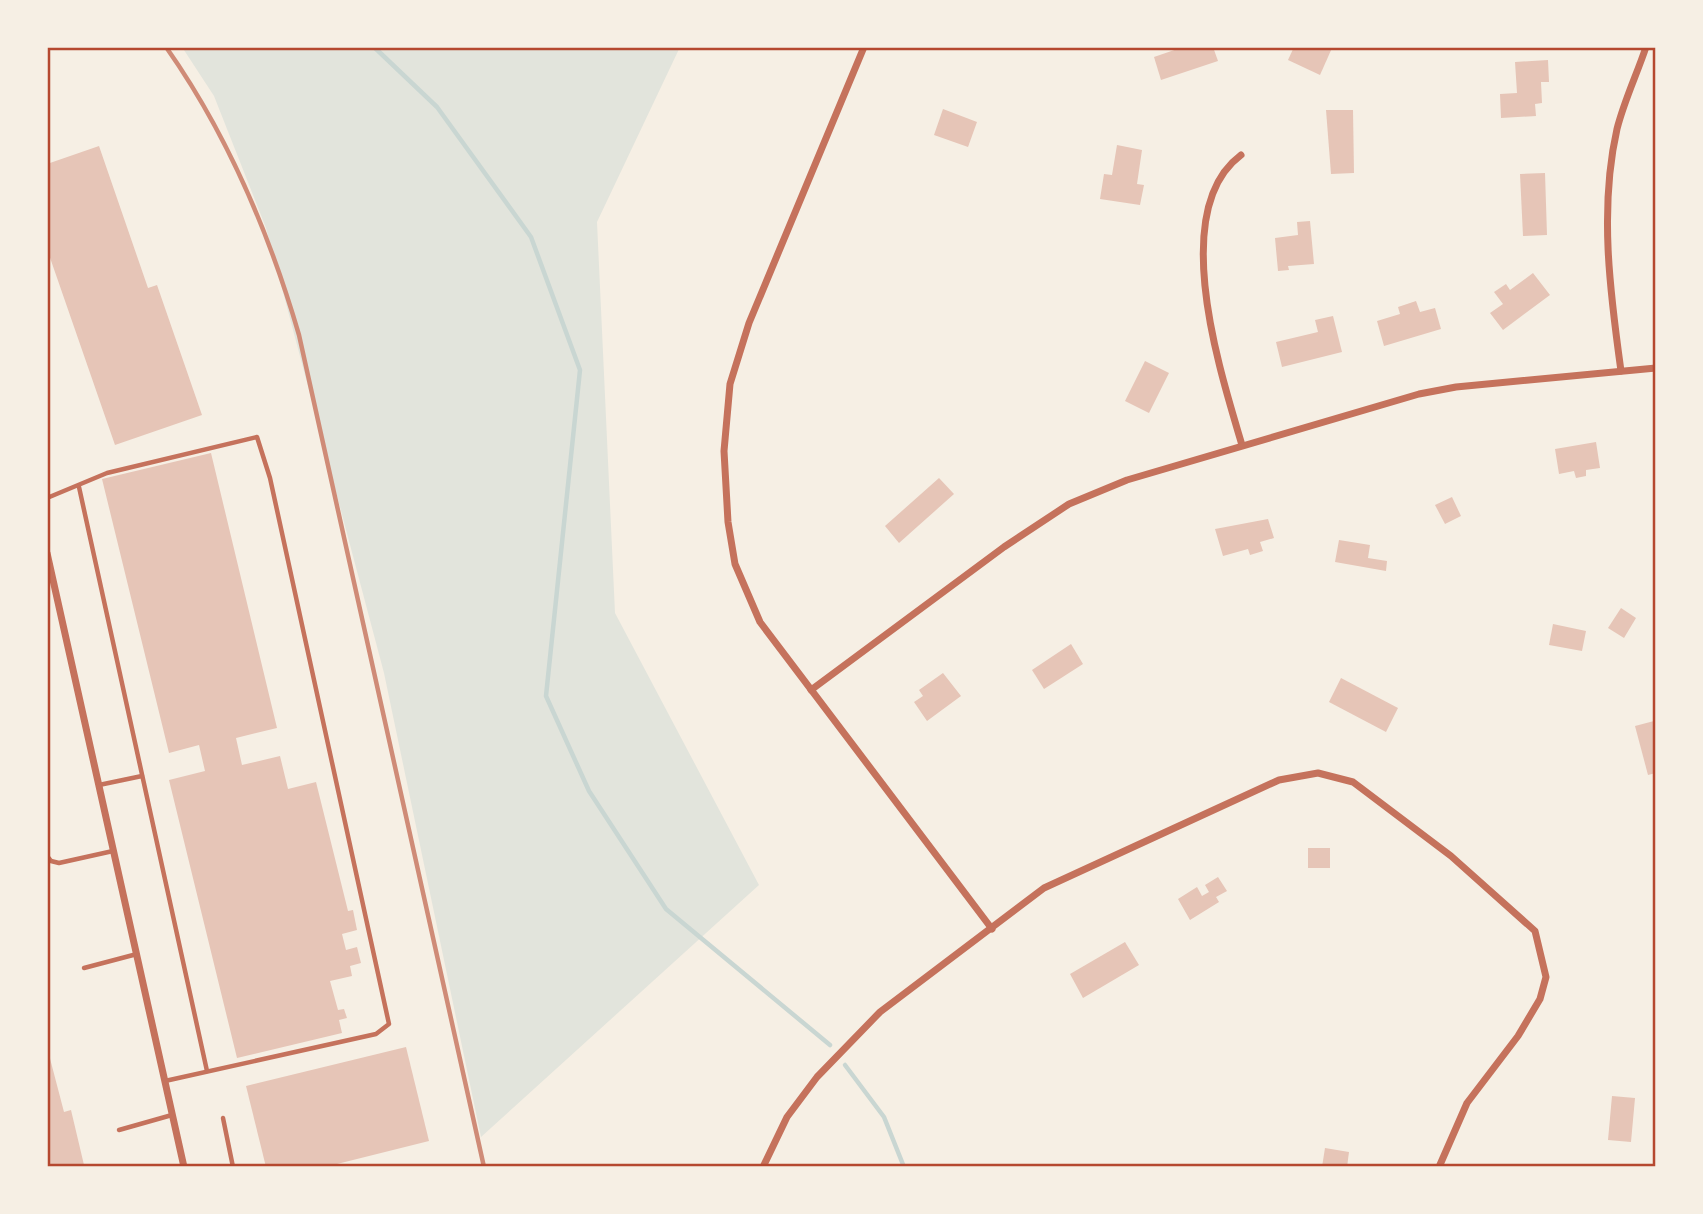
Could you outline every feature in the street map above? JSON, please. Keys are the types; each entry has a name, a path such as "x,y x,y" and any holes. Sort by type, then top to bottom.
{"street":[{"path":"864,47 749,323 730,384 724,451 728,522 735,565 760,622 992,929"},
{"path":"1621,371 1609,265 1608,203 1618,129 1646,47"},
{"path":"1241,155 1218,180 1209,209 1204,255 1205,300 1214,352 1242,445"},
{"path":"811,690 1004,547 1069,504 1127,480 1242,445 1456,387 1656,368"},
{"path":"47,553 184,1167"},
{"path":"763,1167 787,1117 817,1077 880,1012 1044,888 1279,779 1318,773 1353,782 1451,856 1517,912 1535,931 1546,977 1540,999 1518,1036 1467,1103 1439,1167"}],"lane":[{"path":"47,498 79,487 107,473 257,437 270,478 389,1024 376,1034 165,1081"},
{"path":"79,487 207,1071"},
{"path":"99,785 142,776"},
{"path":"47,856 51,861 59,863 113,851"},
{"path":"84,968 137,954"},
{"path":"119,1130 173,1115"},
{"path":"223,1118 233,1167"}],"shaded area":[{"path":"182,47 680,47 597,222 615,613 759,885 481,1137 384,673 266,228 214,96"}],"building":[{"path":"1183,47 1213,47 1218,61 1161,80 1154,57"},
{"path":"1294,47 1332,48 1320,75 1288,60"},
{"path":"1548,60 1549,82 1541,82 1542,103 1535,104 1536,116 1501,118 1500,94 1517,93 1515,62"},
{"path":"943,109 977,122 968,147 934,135"},
{"path":"1326,110 1353,110 1354,173 1331,174"},
{"path":"1117,145 1142,150 1137,184 1144,185 1140,205 1100,199 1104,174 1112,175"},
{"path":"99,146 148,288 157,285 202,415 115,445 47,249 47,164"},
{"path":"1545,173 1547,235 1523,236 1520,174"},
{"path":"1310,221 1314,264 1288,266 1289,270 1278,271 1275,238 1298,235 1297,222"},
{"path":"1533,273 1550,295 1503,330 1490,313 1503,304 1494,292 1506,284 1510,290"},
{"path":"1416,301 1420,312 1435,308 1441,329 1384,346 1377,321 1400,314 1398,307"},
{"path":"1333,316 1342,352 1282,367 1276,342 1318,332 1315,320"},
{"path":"1145,361 1169,373 1149,413 1125,401"},
{"path":"1596,442 1600,468 1586,470 1586,476 1576,478 1574,471 1559,474 1555,449"},
{"path":"211,453 277,728 236,738 242,765 280,756 288,789 316,782 348,911 353,910 357,930 342,934 346,950 357,947 361,963 350,966 352,976 330,981 338,1010 344,1009 347,1018 339,1020 342,1033 237,1058 169,780 205,771 199,745 169,753 102,479"},
{"path":"939,478 954,494 899,543 885,526"},
{"path":"1452,497 1461,516 1445,524 1435,505"},
{"path":"1268,519 1274,538 1260,542 1263,551 1250,555 1248,549 1223,556 1215,529"},
{"path":"1339,540 1370,545 1368,558 1387,561 1386,571 1335,562"},
{"path":"1621,608 1636,618 1624,638 1608,628"},
{"path":"1553,624 1586,631 1582,651 1549,645"},
{"path":"1071,644 1083,664 1044,689 1032,670"},
{"path":"943,673 961,696 927,721 914,702 923,696 919,690"},
{"path":"1341,678 1398,708 1386,732 1329,702"},
{"path":"1654,721 1656,773 1648,775 1635,726"},
{"path":"1308,848 1330,848 1330,868 1308,868"},
{"path":"1218,877 1227,891 1216,897 1219,902 1190,920 1178,899 1197,887 1202,896 1209,892 1205,885"},
{"path":"1125,942 1139,965 1083,998 1070,974"},
{"path":"47,1047 64,1112 71,1110 84,1165 47,1167"},
{"path":"406,1047 429,1141 325,1167 266,1167 246,1086"},
{"path":"1612,1096 1635,1098 1631,1142 1608,1140"},
{"path":"1325,1148 1349,1152 1347,1167 1322,1167"}],"waterway":[{"path":"374,47 437,107 531,237 580,370 546,696 589,791 666,909 830,1045"},
{"path":"845,1065 884,1117 904,1167"}],"railway":[{"path":"166,47 209,115 244,185 274,259 299,335 484,1167"}]}
